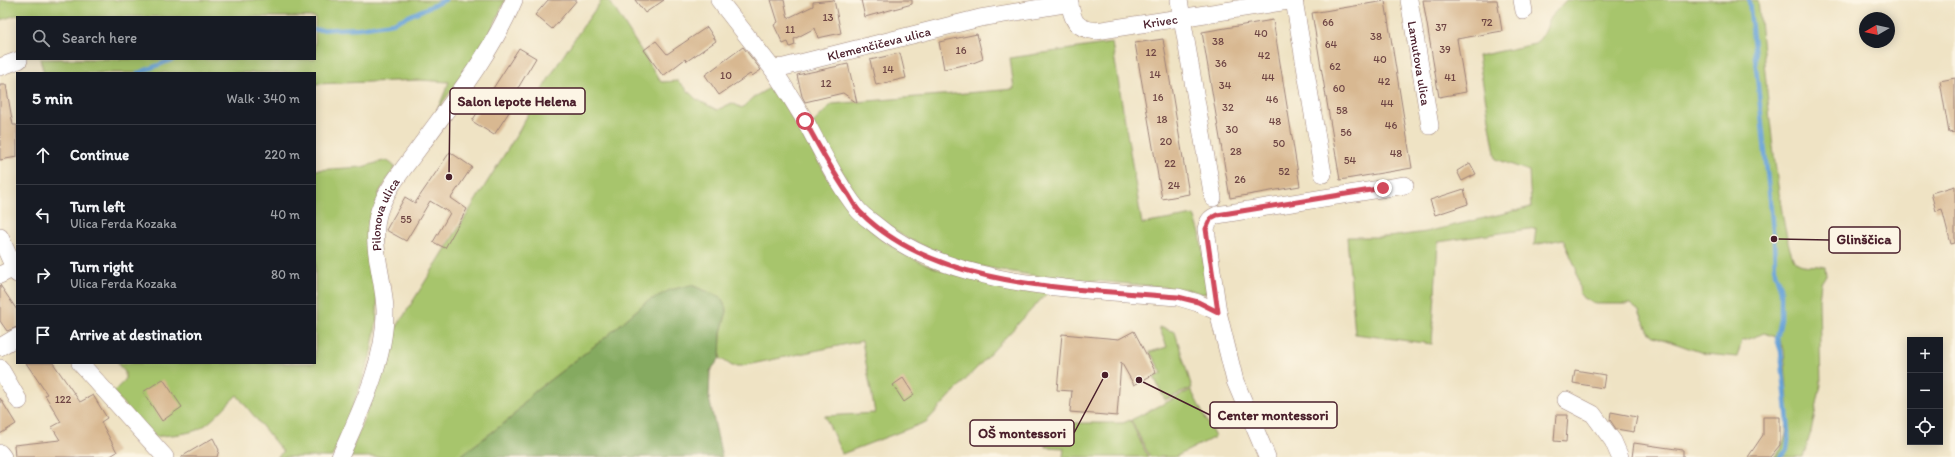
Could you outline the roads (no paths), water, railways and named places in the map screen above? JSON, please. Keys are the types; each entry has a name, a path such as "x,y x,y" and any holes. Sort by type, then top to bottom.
{"street":[{"name":"Pilonova ulica","path":"340,457 368,389 383,331 384,297 376,232 382,205 398,177 479,66 498,35 514,0"},
{"path":"719,0 772,68 805,121 830,168 859,211 889,236 910,250 978,273 1040,286 1178,297 1198,302 1218,312"},
{"path":"1179,0 1213,198"},
{"path":"1294,0 1323,174"},
{"name":"Krivec","path":"1069,2 1075,22 1083,29 1096,31 1294,0"},
{"name":"Lamutova ulica","path":"1409,0 1430,126"},
{"name":"Klemenčičeva ulica","path":"772,68 784,67 980,18 1069,2"},
{"path":"0,67 19,60"},
{"path":"1267,457 1235,381 1218,312 1206,229 1211,218 1217,215 1405,185"},
{"path":"1,240 10,272"},
{"path":"0,347 16,338"},
{"path":"81,364 165,457"},
{"path":"0,368 19,401"},
{"path":"1566,400 1593,414 1613,441 1620,457"},
{"path":"0,453 3,457"}],"waterway":[{"path":"316,30 359,28 393,23 445,0"},
{"path":"1749,0 1774,239 1775,272 1781,290 1781,319 1777,339 1781,351 1789,432 1787,450 1780,457"},
{"path":"141,72 171,60"}],"place":[{"name":"Salon lepote Helena","path":"449,177"},
{"name":"Glinščica","path":"1774,239"},
{"name":"OŠ montessori","path":"1105,375"},
{"name":"Center montessori","path":"1139,380"}]}
